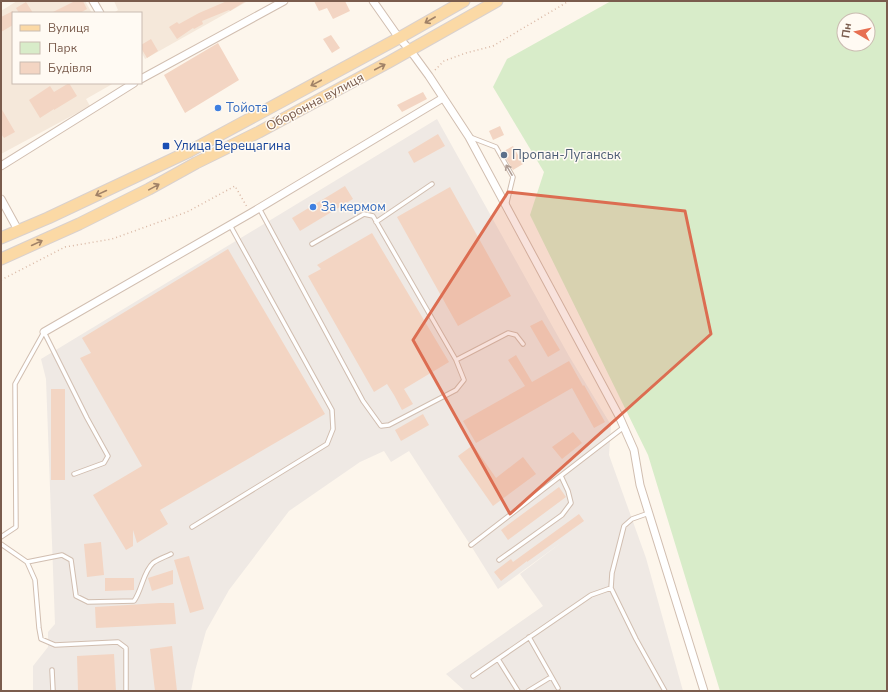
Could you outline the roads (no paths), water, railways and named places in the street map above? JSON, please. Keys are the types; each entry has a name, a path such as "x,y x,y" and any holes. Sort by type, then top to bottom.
{"main road":[{"name":"Оборонна вулиця","path":"1,238 48,218 190,151 399,38 464,1"},
{"name":"Оборонна вулиця","path":"1,260 79,224 259,132 389,62 497,1"}],"street":[{"path":"93,1 99,12"},
{"path":"142,78 284,1"},
{"path":"373,1 399,38 429,76 469,137 612,402 624,427 634,450 640,485 704,691"},
{"path":"1,166 132,84"},
{"path":"44,332 251,213 443,98"},
{"path":"1,199 18,230"}],"lane":[{"path":"469,137 496,147 513,177 506,207"},
{"path":"376,222 432,184"},
{"path":"259,208 363,401 381,426 389,425 456,390 464,380 456,360 372,216 364,214 312,244"},
{"path":"192,527 327,444 334,429 332,410 230,225"},
{"path":"44,332 87,418 108,456 104,463 74,474"},
{"path":"1,537 16,527 15,384 44,332"},
{"path":"456,360 508,333 516,335 523,344"},
{"path":"471,545 624,427"},
{"path":"499,560 562,515 571,503 568,491 560,476"},
{"path":"649,513 632,520 624,526 612,573 611,588 636,639 665,691"},
{"path":"1,544 27,562 35,580 41,639 54,645 118,642 126,648 126,691"},
{"path":"27,562 62,555 71,560 76,596 88,602 134,601 138,596 144,578 153,564 171,554"},
{"path":"473,676 590,595 611,588"},
{"path":"530,637 558,688"},
{"path":"498,659 518,691"},
{"path":"52,670 53,691"},
{"path":"528,691 542,684 551,677"}],"place":[{"name":"Тойота","path":"218,108"},
{"name":"Улица Верещагина","path":"166,146"},
{"name":"Пропан-Луганськ","path":"504,155"},
{"name":"За кермом","path":"313,207"}]}
